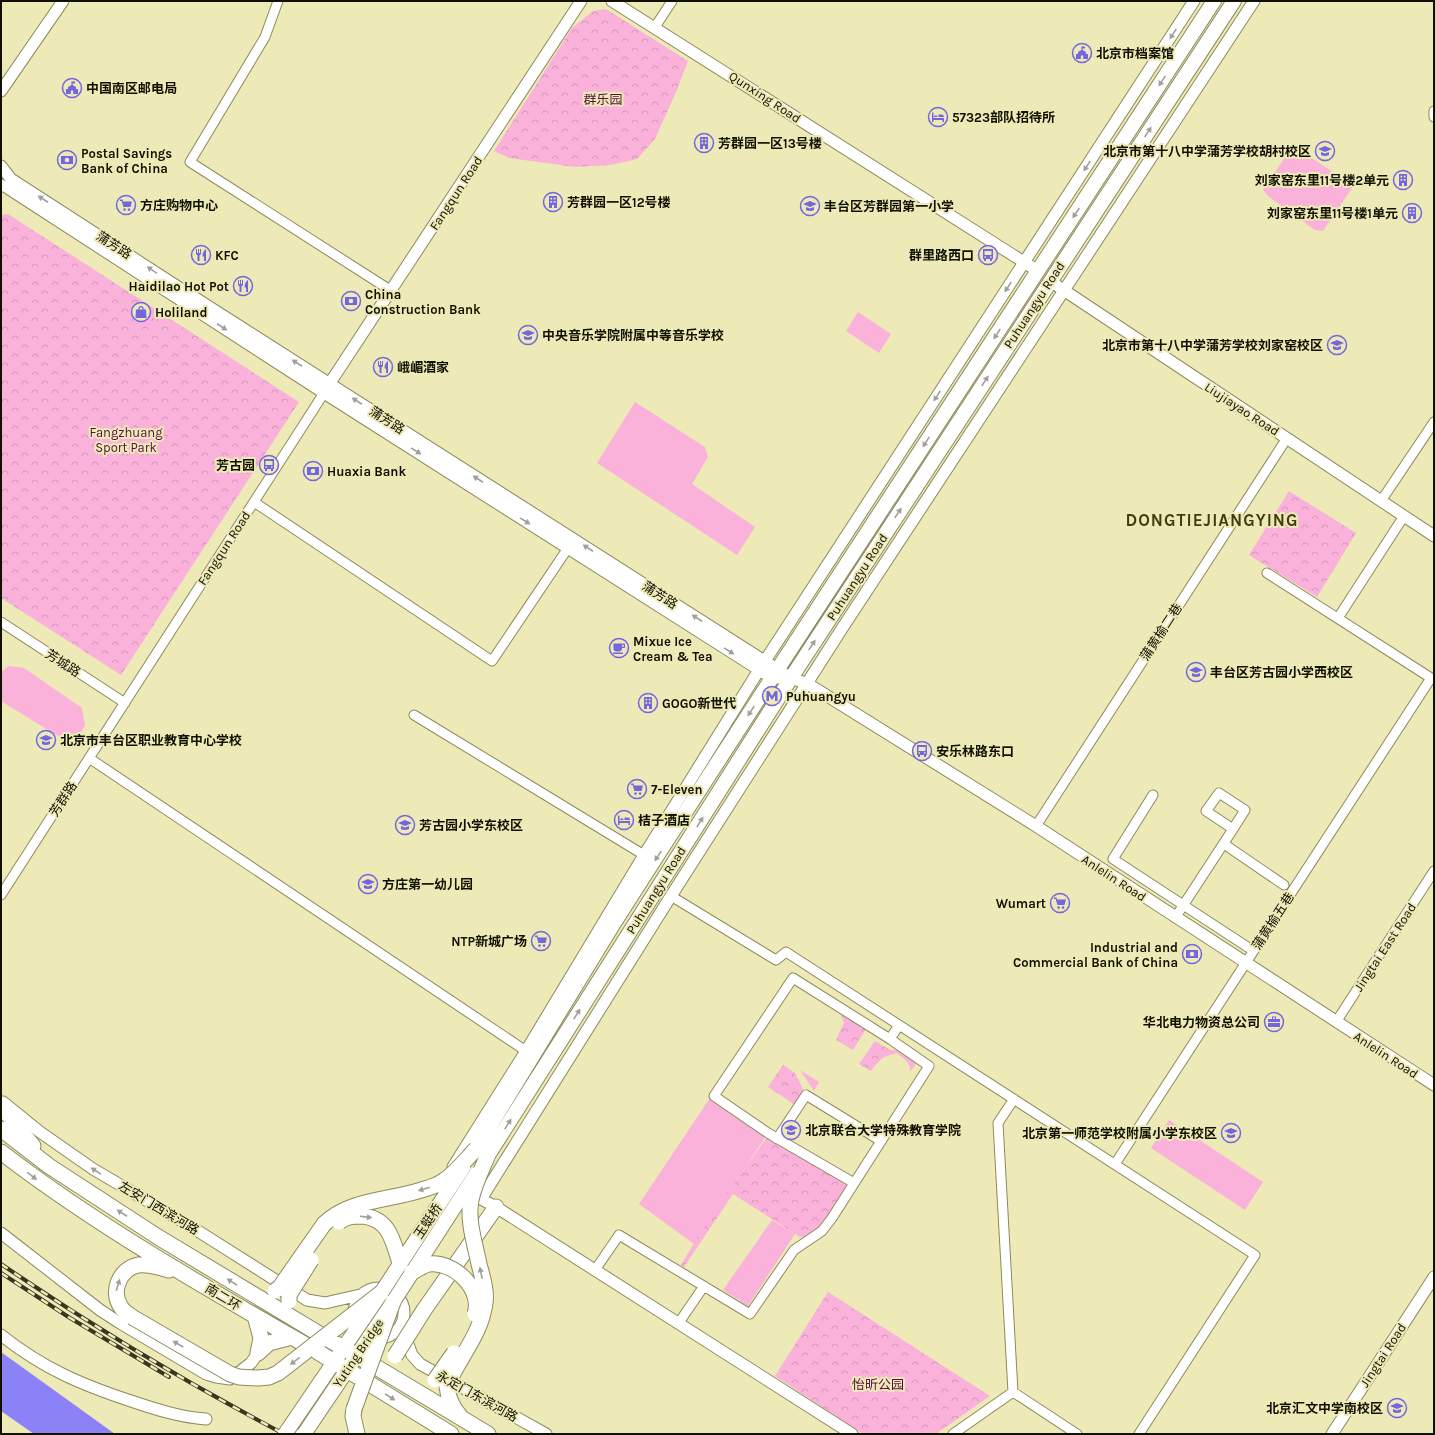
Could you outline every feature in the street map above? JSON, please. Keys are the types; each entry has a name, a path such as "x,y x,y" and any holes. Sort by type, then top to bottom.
{"highway":[{"path":"1,1106 49,1166"},
{"path":"1,1129 49,1166"},
{"name":"南二环","path":"1,1152 38,1181 149,1253 318,1352 451,1434"},
{"path":"254,1296 275,1291 280,1287 324,1224 334,1216 351,1207 411,1194 437,1185 445,1181 481,1153"},
{"path":"395,1356 390,1370 398,1380 416,1387 441,1383 453,1372 478,1331 486,1301 470,1211 481,1153"},
{"name":"南二环","path":"49,1166 158,1237 254,1296 488,1434"},
{"path":"372,1365 385,1367 395,1356 424,1310 496,1207"},
{"path":"295,1320 290,1312 289,1295 324,1237 332,1227 344,1218 354,1216 367,1217 372,1218 382,1224 389,1231 400,1264"},
{"path":"412,1272 428,1264 438,1264 448,1267 464,1278 475,1297 476,1312 445,1367 441,1383 454,1410 465,1421"},
{"path":"183,1273 149,1265 139,1265 127,1270 119,1280 116,1287 116,1294 120,1306 132,1317 230,1374 243,1378 268,1377 287,1367 382,1290"},
{"path":"357,1434 353,1416 354,1409 395,1294"},
{"path":"255,1316 261,1338 258,1353"},
{"path":"258,1353 269,1343 292,1337"}],"main road":[{"name":"Puhuangyu Road","path":"481,1153 614,923 1214,1"},
{"name":"Puhuangyu Road","path":"481,1153 1234,1"},
{"path":"614,923 621,893"},
{"name":"玉蜓桥","path":"382,1290 481,1153"},
{"name":"玉蜓桥","path":"412,1272 481,1153"},
{"name":"Yuting Bridge","path":"304,1434 395,1294 412,1272"},
{"name":"Yuting Bridge","path":"285,1434 382,1290"}],"street":[{"path":"1,91 63,1"},
{"path":"278,1 265,37 190,162 390,290"},
{"name":"Fangqun Road","path":"125,703 326,388 581,1"},
{"name":"Qunxing Road","path":"612,1 1038,271"},
{"path":"655,27 672,1"},
{"path":"852,1434 496,1207 446,1178 526,1051 644,855 762,666 1194,1"},
{"path":"481,1199 671,896 808,684 843,627 1254,1"},
{"path":"1210,37 1231,35"},
{"path":"1434,111 1434,117"},
{"name":"蒲芳路","path":"1,166 11,179 568,548 775,674 791,678"},
{"name":"蒲芳路","path":"1,185 326,388 762,666"},
{"name":"Liujiayao Road","path":"1050,281 1434,536"},
{"path":"1381,500 1434,422"},
{"name":"蒲黄榆二巷","path":"1036,826 1287,438"},
{"path":"254,502 492,661 568,548"},
{"path":"1267,572 1338,618 1404,516"},
{"name":"蒲黄榆五巷","path":"1115,1164 1431,678 1338,618"},
{"name":"芳城路","path":"1,622 125,703"},
{"name":"Anlelin Road","path":"791,678 808,684 1036,826 1175,918 1434,1085"},
{"name":"芳群路","path":"1,895 125,703"},
{"path":"414,714 644,855"},
{"path":"89,758 526,1051"},
{"path":"1153,796 1113,859 1249,948"},
{"path":"1175,918 1233,829"},
{"path":"1224,844 1284,885"},
{"name":"Jingtai East Road","path":"1336,1022 1434,871"},
{"path":"671,896 776,960 786,952 1255,1255 1139,1434"},
{"path":"595,1270 619,1235 750,1314 794,1250 822,1231 854,1183 929,1066 890,1039 793,978 714,1096 777,1139 854,1183"},
{"path":"890,1039 899,1025"},
{"path":"777,1139 806,1095 881,1141"},
{"path":"1013,1392 998,1123 1014,1099"},
{"name":"左安门西滨河路","path":"1,1100 40,1132 93,1169 190,1226 306,1300 325,1303 360,1295"},
{"path":"395,1294 461,1187"},
{"path":"1,1233 100,1310 206,1374 230,1379 251,1363 258,1353"},
{"name":"Jingtai Road","path":"1332,1434 1434,1277"},
{"path":"678,1324 704,1286"},
{"path":"371,1289 391,1290 395,1294 402,1302 404,1310 404,1318 401,1325 392,1334 385,1337 378,1338 363,1332 355,1321 354,1307 360,1295 371,1289"},
{"name":"永定门东滨河路","path":"401,1325 412,1355 420,1364 430,1371 546,1434"},
{"path":"296,1434 358,1339 358,1327"},
{"path":"1,1334 30,1356 75,1381 106,1393 172,1414 206,1419"},
{"path":"358,1339 370,1336"},
{"path":"953,1434 1013,1392"},
{"path":"1013,1392 1077,1434"}],"green space":[{"name":"群乐园","path":"606,9 688,61 655,139 637,159 611,165 575,167 509,158 494,151 572,28 593,11"},
{"path":"1292,147 1298,149 1348,182 1352,188 1323,231 1315,230 1268,196 1263,190"},
{"name":"Fangzhuang Sport Park","path":"8,214 299,402 121,675 1,598 1,215"},
{"path":"858,312 891,334 879,353 846,331"},
{"path":"635,402 705,447 708,457 692,484 755,527 737,555 597,463"},
{"path":"1289,491 1356,533 1317,597 1249,555"},
{"path":"9,666 24,668 82,708 85,726 78,736 66,741 1,701 1,672"},
{"path":"844,1012 866,1029 853,1050 836,1040 844,1022 841,1016"},
{"path":"875,1041 890,1050 900,1050 915,1060 916,1064 910,1072 908,1063 897,1053 882,1059 871,1071 859,1064"},
{"path":"783,1065 795,1073 804,1091 795,1105 768,1087"},
{"path":"800,1070 819,1082 814,1091"},
{"path":"710,1098 768,1133 694,1244 639,1204"},
{"path":"1169,1120 1263,1182 1245,1210 1151,1148"},
{"path":"767,1137 781,1147 849,1181 821,1227 807,1237 800,1237 733,1194 684,1267 681,1265 701,1232"},
{"path":"772,1220 795,1234 748,1306 723,1290"},
{"name":"怡昕公园","path":"828,1292 990,1396 936,1434 863,1434 775,1376"}],"shaded area":[{"path":"1,1352 115,1434 34,1434 1,1411"}],"railway":[{"path":"1,1264 70,1310 140,1353 212,1395 284,1434"},
{"path":"1,1273 70,1318 169,1377"}],"place":[{"name":"北京市档案馆","path":"1082,53"},
{"name":"中国南区邮电局","path":"72,88"},
{"name":"57323部队招待所","path":"938,117"},
{"name":"芳群园一区13号楼","path":"704,143"},
{"name":"北京市第十八中学蒲芳学校胡村校区","path":"1325,151"},
{"name":"Postal Savings Bank of China","path":"67,160"},
{"name":"刘家窑东里11号楼2单元","path":"1403,180"},
{"name":"芳群园一区12号楼","path":"553,202"},
{"name":"方庄购物中心","path":"126,205"},
{"name":"丰台区芳群园第一小学","path":"810,206"},
{"name":"刘家窑东里11号楼1单元","path":"1412,213"},
{"name":"KFC","path":"201,255"},
{"name":"群里路西口","path":"988,255"},
{"name":"Haidilao Hot Pot","path":"243,286"},
{"name":"China Construction Bank","path":"351,301"},
{"name":"Holiland","path":"141,312"},
{"name":"中央音乐学院附属中等音乐学校","path":"528,335"},
{"name":"北京市第十八中学蒲芳学校刘家窑校区","path":"1337,345"},
{"name":"峨嵋酒家","path":"383,367"},
{"name":"芳古园","path":"269,465"},
{"name":"Huaxia Bank","path":"313,471"},
{"name":"Mixue Ice Cream & Tea","path":"619,648"},
{"name":"丰台区芳古园小学西校区","path":"1196,672"},
{"name":"Puhuangyu","path":"772,696"},
{"name":"GOGO新世代","path":"648,703"},
{"name":"北京市丰台区职业教育中心学校","path":"46,740"},
{"name":"安乐林路东口","path":"922,751"},
{"name":"7-Eleven","path":"637,789"},
{"name":"桔子酒店","path":"624,820"},
{"name":"芳古园小学东校区","path":"405,825"},
{"name":"方庄第一幼儿园","path":"368,884"},
{"name":"Wumart","path":"1060,903"},
{"name":"NTP新城广场","path":"541,941"},
{"name":"Industrial and Commercial Bank of China","path":"1192,954"},
{"name":"华北电力物资总公司","path":"1274,1022"},
{"name":"北京联合大学特殊教育学院","path":"791,1130"},
{"name":"北京第一师范学校附属小学东校区","path":"1231,1133"},
{"name":"北京汇文中学南校区","path":"1397,1408"}],"district":[{"name":"DONGTIEJIANGYING","path":"1212,520"}]}
